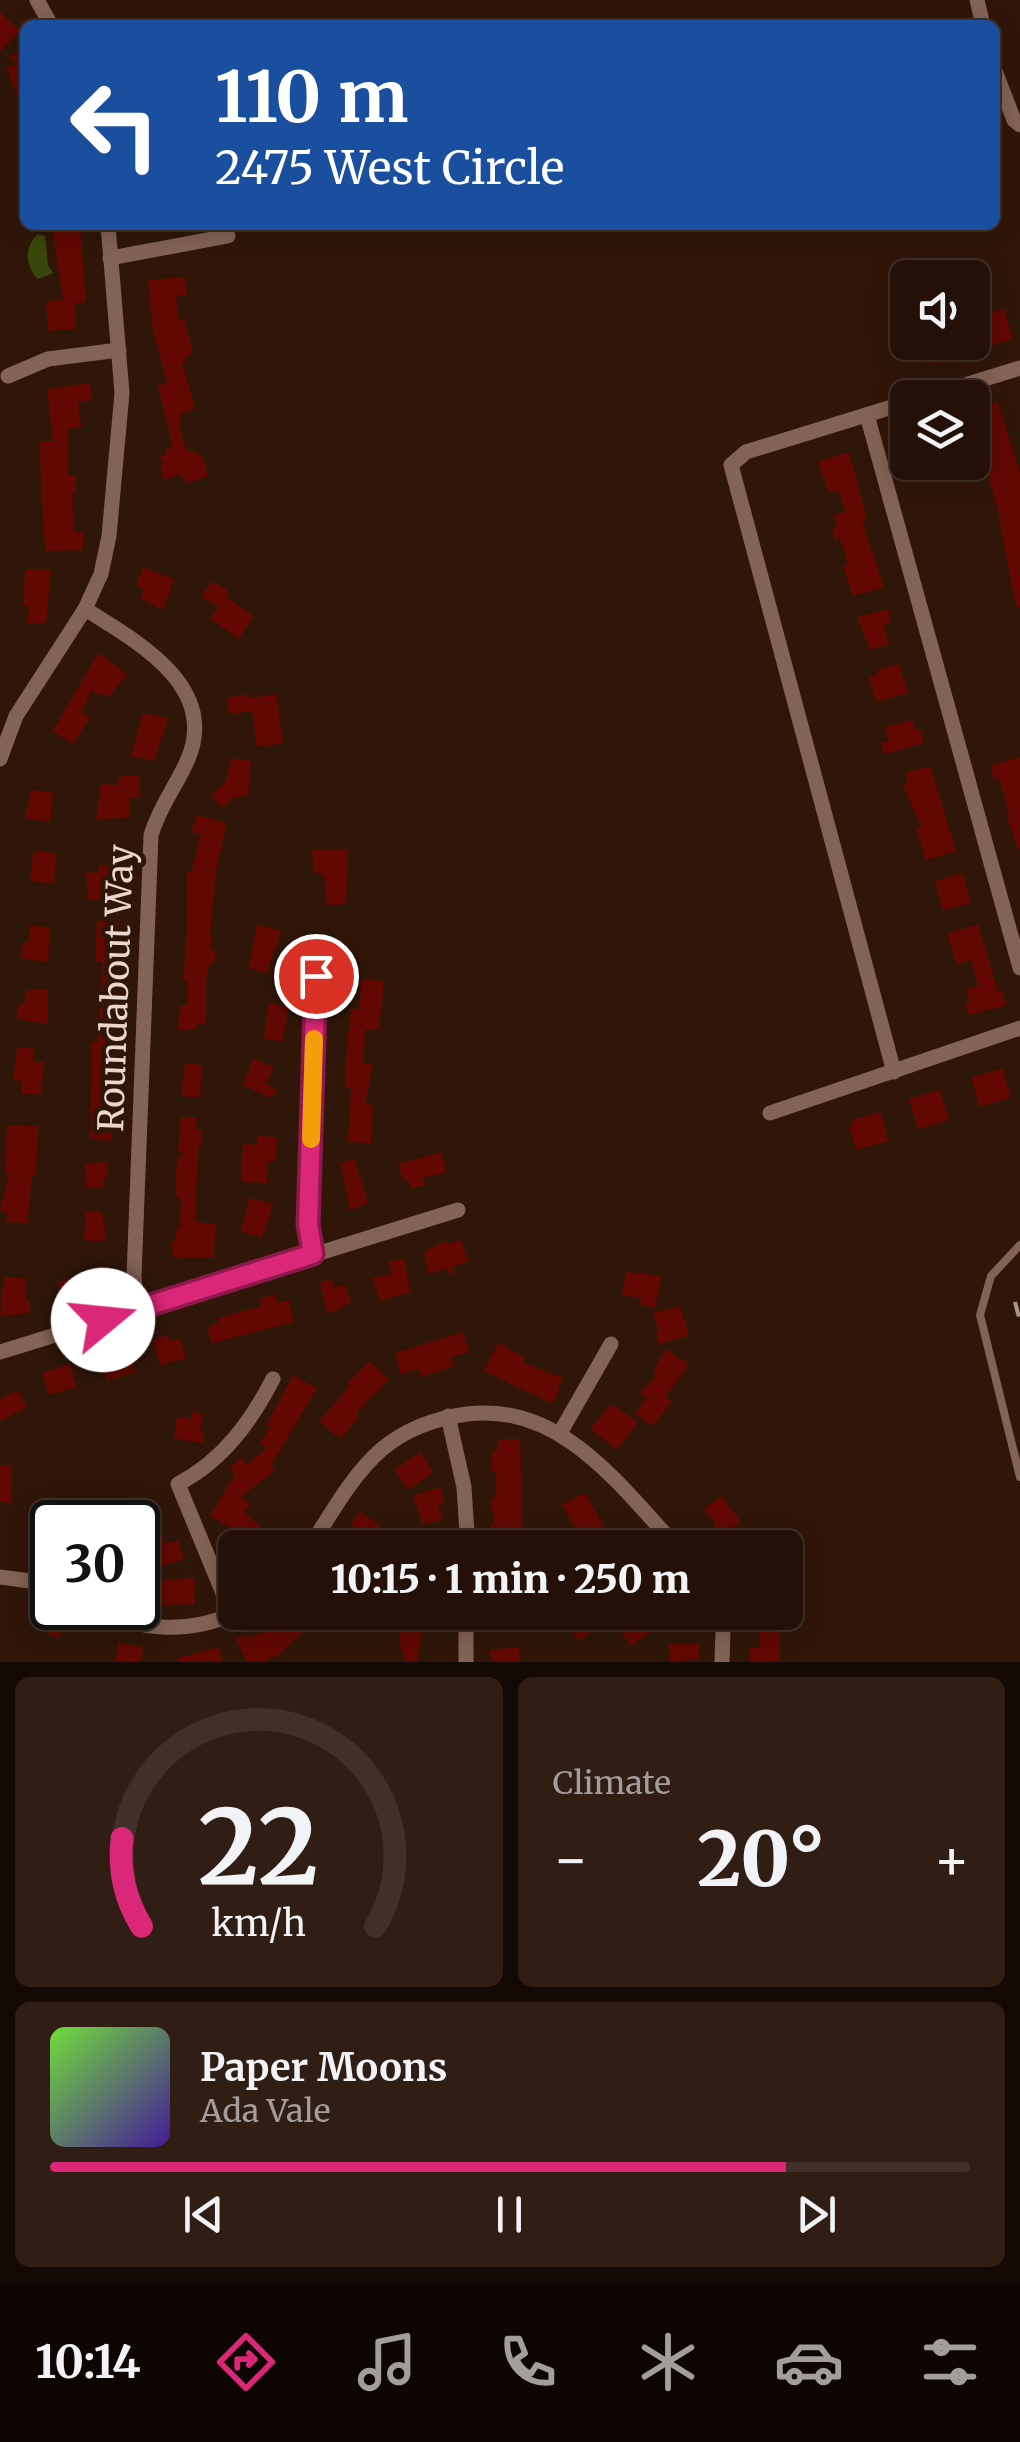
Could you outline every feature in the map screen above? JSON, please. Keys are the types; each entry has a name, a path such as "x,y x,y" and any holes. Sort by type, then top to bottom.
{"street":[{"path":"1000,85 1020,126"},
{"path":"0,759 16,716 85,609 102,574 110,536 121,423 108,230"},
{"path":"110,258 228,236"},
{"path":"8,376 48,360 119,350"},
{"path":"989,380 1019,372"},
{"path":"890,408 746,452 731,465 894,1072"},
{"path":"867,415 1020,968"},
{"name":"Roundabout Way","path":"85,609 174,674 187,692 194,716 188,760 160,807 151,835 134,1276 137,1309"},
{"path":"313,1254 308,1224 316,976"},
{"path":"770,1114 1020,1028"},
{"path":"0,1352 458,1210"},
{"path":"560,1433 611,1344"},
{"path":"218,1577 178,1484 204,1470 236,1438 273,1380"},
{"path":"321,1530 359,1473 383,1448 409,1431 448,1416 488,1412 529,1418 560,1433 600,1465 661,1530"},
{"path":"448,1416 464,1488 467,1530"},
{"path":"0,1577 30,1581"},
{"path":"160,1628 199,1626 218,1619"},
{"path":"466,1630 466,1662"},
{"path":"722,1662 723,1630"}],"lane":[{"path":"1020,1245 991,1276 980,1314 1020,1476"}],"green space":[{"path":"38,234 45,236 48,265 53,273 38,279 28,256 30,244"}],"building":[{"path":"0,12 20,31 0,52"},
{"path":"20,52 20,104 6,67 17,64 9,56"},
{"path":"80,230 86,302 75,303 76,329 48,331 46,301 63,300 53,232"},
{"path":"185,277 187,295 176,295 178,320 184,318 193,354 185,356 186,362 182,363 195,408 179,415 182,423 178,424 186,450 203,458 208,476 188,483 179,474 163,480 160,456 173,446 158,386 167,383 152,325 148,280"},
{"path":"1004,309 1013,339 990,346 990,313"},
{"path":"90,383 92,400 78,402 81,427 68,429 68,475 76,475 76,493 72,492 74,532 83,532 83,550 45,551 39,441 53,441 47,389"},
{"path":"998,402 1020,474 1020,606 1016,607 989,480 990,404"},
{"path":"849,452 867,520 862,521 884,587 853,596 843,566 848,564 840,538 835,540 832,529 837,527 834,515 846,512 839,490 829,493 818,462"},
{"path":"143,567 174,579 163,610 140,598 145,589 136,586"},
{"path":"25,569 51,569 46,623 27,623 30,605 23,605"},
{"path":"212,581 228,590 226,597 254,616 239,639 210,619 219,607 201,597"},
{"path":"888,609 891,622 884,625 889,644 870,650 857,617"},
{"path":"98,653 127,674 109,697 91,691 81,712 90,718 73,744 53,731"},
{"path":"899,664 908,693 876,702 869,677 878,675 877,670"},
{"path":"248,694 249,698 276,694 283,743 257,747 252,711 229,714 227,698"},
{"path":"143,713 168,718 154,761 131,756"},
{"path":"912,720 924,743 885,754 881,743 889,741 885,727"},
{"path":"1020,757 1018,849 999,778 994,779 990,766"},
{"path":"231,758 251,761 248,796 235,797 222,808 211,794 226,783"},
{"path":"930,766 956,851 926,860 916,829 921,827 903,784 908,782 905,773"},
{"path":"121,775 140,776 139,798 129,798 130,818 96,819 101,784 117,785"},
{"path":"31,790 53,792 50,822 25,818"},
{"path":"197,815 227,823 216,869 210,950 216,951 206,981 206,1023 197,1023 196,1030 178,1029 180,1006 187,1005 188,981 183,981 187,871 192,871 201,834 191,832"},
{"path":"312,850 348,850 346,904 327,905 324,875 314,872"},
{"path":"33,851 56,853 54,883 30,882"},
{"path":"99,866 116,866 116,888 109,889 110,899 88,900 86,873 99,872"},
{"path":"962,873 971,903 943,910 935,881"},
{"path":"97,921 119,922 122,980 115,1026 110,1025 112,1056 117,1058 110,1100 116,1100 111,1141 90,1138 92,1042 98,1041 103,962 95,962"},
{"path":"257,924 281,931 267,973 249,968"},
{"path":"978,924 998,992 1002,990 1006,1005 969,1015 966,989 978,986 971,960 957,965 947,934"},
{"path":"30,926 50,927 48,962 20,958 24,941 29,941"},
{"path":"361,979 384,981 379,1029 365,1030 363,1063 373,1065 365,1104 373,1105 371,1143 348,1142 351,1088 345,1088 347,1046 351,1008 359,1010"},
{"path":"48,989 48,1024 17,1019 27,990"},
{"path":"269,1003 289,1007 282,1042 264,1038"},
{"path":"17,1047 33,1048 33,1061 44,1062 41,1094 21,1093 22,1081 13,1080"},
{"path":"253,1058 274,1068 266,1083 277,1090 270,1098 243,1085"},
{"path":"185,1063 202,1065 200,1097 181,1096"},
{"path":"1002,1068 1011,1097 980,1107 971,1078"},
{"path":"940,1090 949,1120 918,1129 909,1099"},
{"path":"880,1112 888,1141 856,1150 851,1120"},
{"path":"181,1117 197,1117 196,1129 202,1131 195,1222 216,1224 213,1258 173,1257 172,1241 176,1242 176,1230 180,1230 181,1199 176,1197 175,1166 178,1158 182,1158 182,1151 178,1150"},
{"path":"7,1125 38,1126 36,1175 32,1175 27,1223 6,1222 8,1213 0,1211 9,1174 5,1174"},
{"path":"258,1136 277,1137 276,1161 268,1161 267,1183 241,1182 243,1144 258,1145"},
{"path":"441,1152 446,1172 423,1178 425,1185 411,1189 398,1164"},
{"path":"354,1158 368,1203 350,1210 341,1164"},
{"path":"107,1162 108,1177 103,1179 103,1188 86,1187 85,1163"},
{"path":"249,1198 273,1204 262,1238 241,1231"},
{"path":"86,1212 102,1212 106,1237 102,1241 84,1240"},
{"path":"446,1240 447,1244 461,1240 468,1261 452,1267 454,1273 449,1275 446,1268 429,1274 424,1252"},
{"path":"404,1258 410,1292 380,1301 372,1278 392,1274 388,1262"},
{"path":"98,1267 103,1285 80,1295 80,1303 67,1307 56,1283"},
{"path":"626,1272 661,1276 655,1308 640,1304 641,1298 622,1295"},
{"path":"4,1277 26,1278 29,1313 0,1316"},
{"path":"332,1279 334,1288 345,1284 351,1302 328,1314 320,1282"},
{"path":"275,1294 278,1303 289,1300 294,1322 212,1343 207,1328 219,1322 218,1318 262,1306 259,1299"},
{"path":"680,1306 689,1336 659,1344 653,1313"},
{"path":"463,1332 469,1352 451,1357 454,1366 421,1377 418,1369 401,1374 395,1353"},
{"path":"168,1335 170,1341 180,1338 186,1358 160,1365 153,1340"},
{"path":"498,1343 526,1358 523,1362 563,1378 553,1404 484,1371"},
{"path":"128,1346 136,1372 107,1381 99,1355"},
{"path":"665,1349 689,1364 666,1396 672,1402 653,1426 635,1414 647,1398 640,1393 657,1375 653,1373"},
{"path":"370,1361 389,1380 356,1413 360,1416 340,1439 319,1421 350,1386 347,1383"},
{"path":"70,1364 76,1387 49,1395 42,1373"},
{"path":"293,1375 317,1388 271,1465 275,1470 241,1497 250,1503 244,1512 264,1530 235,1530 210,1516 235,1474 230,1467 241,1458 246,1465 267,1448 260,1443 271,1426 267,1424"},
{"path":"18,1390 27,1407 0,1421 0,1399"},
{"path":"611,1404 638,1422 617,1450 590,1429"},
{"path":"192,1412 203,1414 203,1443 174,1438 177,1417 191,1419"},
{"path":"500,1439 520,1439 523,1530 490,1530 490,1525 494,1525 491,1499 495,1498 496,1471 492,1471 491,1452 496,1451"},
{"path":"421,1452 433,1472 409,1490 394,1469"},
{"path":"0,1465 12,1465 11,1503 0,1502"},
{"path":"440,1487 445,1502 438,1505 443,1519 423,1525 413,1496"},
{"path":"585,1493 605,1529 576,1530 562,1504"},
{"path":"721,1496 741,1522 733,1530 710,1530 716,1524 704,1509"},
{"path":"360,1511 385,1530 354,1530 350,1524"},
{"path":"160,1534 165,1544 178,1540 184,1559 160,1567"},
{"path":"194,1578 195,1604 160,1605 160,1580"},
{"path":"43,1630 63,1630 58,1639"},
{"path":"266,1630 306,1630 278,1655 263,1662 247,1662 236,1639 246,1634 248,1638"},
{"path":"400,1630 422,1630 417,1662 406,1662 399,1641"},
{"path":"571,1630 594,1630 579,1641"},
{"path":"619,1630 654,1630 631,1646"},
{"path":"760,1630 780,1630 780,1662 750,1662 750,1648 760,1648"},
{"path":"119,1642 144,1648 140,1662 115,1662"},
{"path":"699,1643 699,1659 670,1662 669,1644"},
{"path":"219,1647 223,1662 179,1662 178,1658"},
{"path":"519,1647 520,1662 491,1661 490,1650"}],"railway":[{"path":"1015,1302 1020,1321"}],"slow traffic":[{"path":"311,1139 314,1039"}],"route":[{"path":"103,1320 313,1254 308,1224 316,976"}]}
